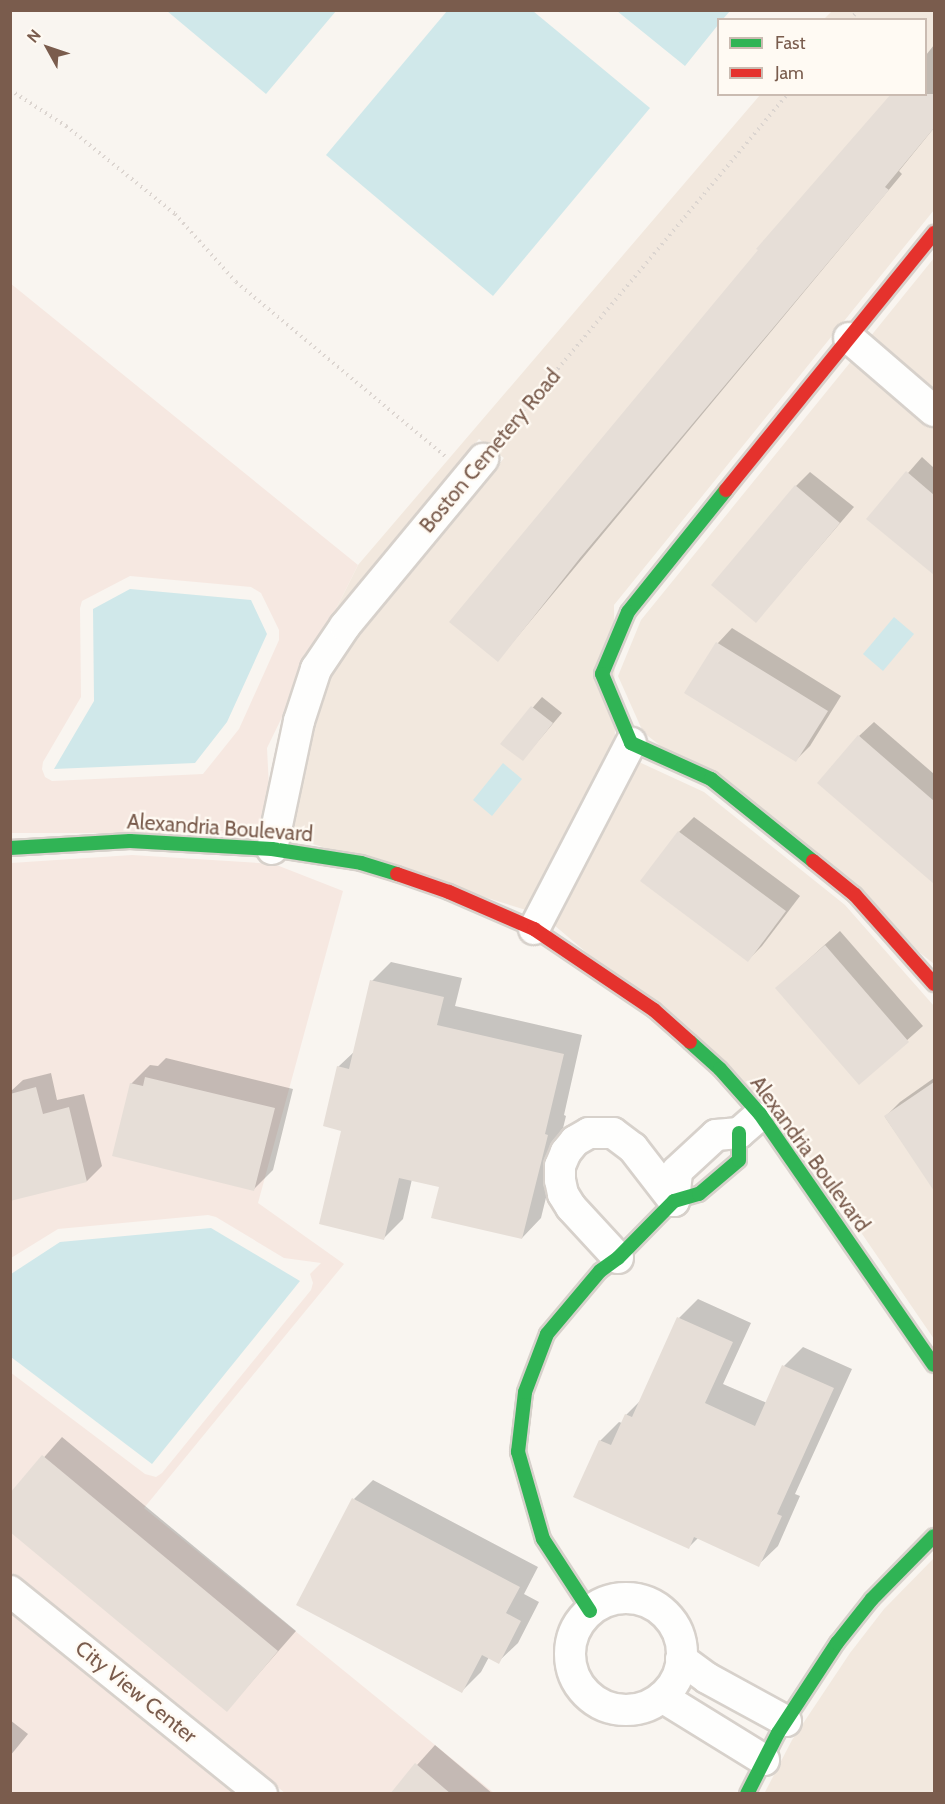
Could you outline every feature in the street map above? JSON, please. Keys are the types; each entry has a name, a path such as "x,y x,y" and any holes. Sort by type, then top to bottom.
{"street":[{"path":"934,233 628,612 602,674 631,742 711,779 855,895 934,984"},
{"path":"849,338 934,411"},
{"name":"Boston Cemetery Road","path":"272,849 299,721 316,669 345,626 476,468"},
{"path":"534,929 631,742"},
{"name":"Alexandria Boulevard","path":"10,848 130,841 272,849 361,863 394,873 449,891 534,929 654,1010 720,1070 750,1124 934,1365"},
{"path":"590,1611 543,1539 518,1452 525,1392 547,1334 600,1271 618,1258 674,1201 677,1171 716,1136 750,1124"},
{"path":"618,1258 571,1207 563,1194 560,1166 566,1152 575,1141 589,1133 613,1133 633,1148 674,1201"},
{"path":"747,1794 786,1721 837,1643 872,1599 934,1536"},
{"name":"City View Center","path":"10,1591 262,1794"},
{"path":"631,1598 652,1604 669,1618 680,1637 681,1659 675,1680 662,1697 642,1708 621,1710 599,1704 582,1690 572,1671 570,1649 576,1628 590,1611 609,1600 631,1598"},
{"path":"681,1659 707,1678 786,1721"},
{"path":"662,1697 764,1760"}],"path":[{"path":"10,90 66,126 175,214 236,282 476,468"},
{"name":"Boston Cemetery Road","path":"476,468 786,96"}],"shaded area":[{"path":"832,11 934,11 934,210 614,605 615,740 526,910 290,837 313,726 329,677 357,636 504,458 479,439 333,615 358,565 759,96 927,96 927,18 825,18"},
{"path":"934,258 934,393 870,337"},
{"path":"10,283 358,565 333,615 303,660 285,711 267,748 269,787 259,833 11,833","holes":["130,576 251,587 261,593 279,630 279,640 239,729 203,774 52,781 45,777 42,769 43,762 81,697 80,608 82,601"]},
{"path":"853,359 934,429 934,964 643,732 618,676 641,620"},
{"path":"639,762 704,792 845,905 934,1006 934,1339 784,1120 554,925"},
{"path":"132,855 274,864 343,891 258,1203 344,1264 144,1508 494,1793 285,1793 11,1573 10,1372 145,1474 156,1477 162,1473 311,1290 313,1283 310,1274 321,1263 284,1258 216,1217 208,1215 58,1229 11,1258 11,863"},
{"path":"934,1558 934,1793 764,1794 792,1740 850,1653 884,1609"},
{"path":"11,1609 240,1793 11,1793"}],"water":[{"path":"167,11 336,11 266,94"},
{"path":"447,11 533,11 650,108 493,296 326,155"},
{"path":"617,11 730,11 724,18 717,18 717,26 685,66"},
{"path":"130,589 251,600 267,634 227,722 195,763 54,769 94,701 93,609"},
{"path":"894,617 914,634 883,671 863,654"},
{"path":"503,763 522,779 492,816 473,800"},
{"path":"211,1228 300,1281 152,1464 11,1357 11,1274 60,1242"}],"building":[{"path":"934,94 934,128 885,187 889,190 580,558 498,662 449,622 758,250 756,249 889,96"},
{"path":"906,471 934,495 934,575 866,519"},
{"path":"795,485 840,523 756,623 711,585"},
{"path":"716,642 828,711 796,762 684,693"},
{"path":"531,706 553,723 523,761 500,744"},
{"path":"858,735 934,801 934,884 817,783"},
{"path":"678,831 786,911 748,962 640,881"},
{"path":"825,945 909,1042 859,1085 775,988"},
{"path":"370,980 444,997 437,1025 564,1054 545,1134 548,1135 522,1239 431,1218 439,1187 399,1178 384,1240 319,1224 341,1131 323,1126 337,1066 349,1069"},
{"path":"145,1077 275,1108 254,1191 112,1156 130,1083 143,1086"},
{"path":"934,1082 934,1191 884,1116"},
{"path":"36,1087 43,1114 69,1107 87,1182 10,1201 10,1094"},
{"path":"677,1317 733,1342 705,1403 755,1426 782,1365 834,1388 777,1514 782,1516 759,1567 694,1537 689,1549 573,1497 599,1440 611,1445 625,1414 632,1417"},
{"path":"42,1455 278,1651 227,1712 10,1532 10,1493"},
{"path":"352,1498 520,1587 506,1613 521,1621 499,1664 482,1655 462,1693 296,1605"},
{"path":"415,1763 451,1794 390,1794"}],"traffic: fast":[{"path":"726,490 628,612 602,674 631,743 711,779 813,861"},
{"path":"10,848 130,841 272,849 361,863 397,874"},
{"path":"690,1042 720,1069 760,1114 934,1365"},
{"path":"590,1611 543,1539 518,1452 525,1392 547,1334 600,1271 618,1258 674,1201 699,1194 739,1160 739,1133"},
{"path":"747,1794 778,1733 837,1643 872,1599 934,1536"}],"traffic: jam":[{"path":"726,490 934,233"},
{"path":"813,861 855,895 934,984"},
{"path":"397,874 449,892 534,929 654,1010 690,1042"}]}
